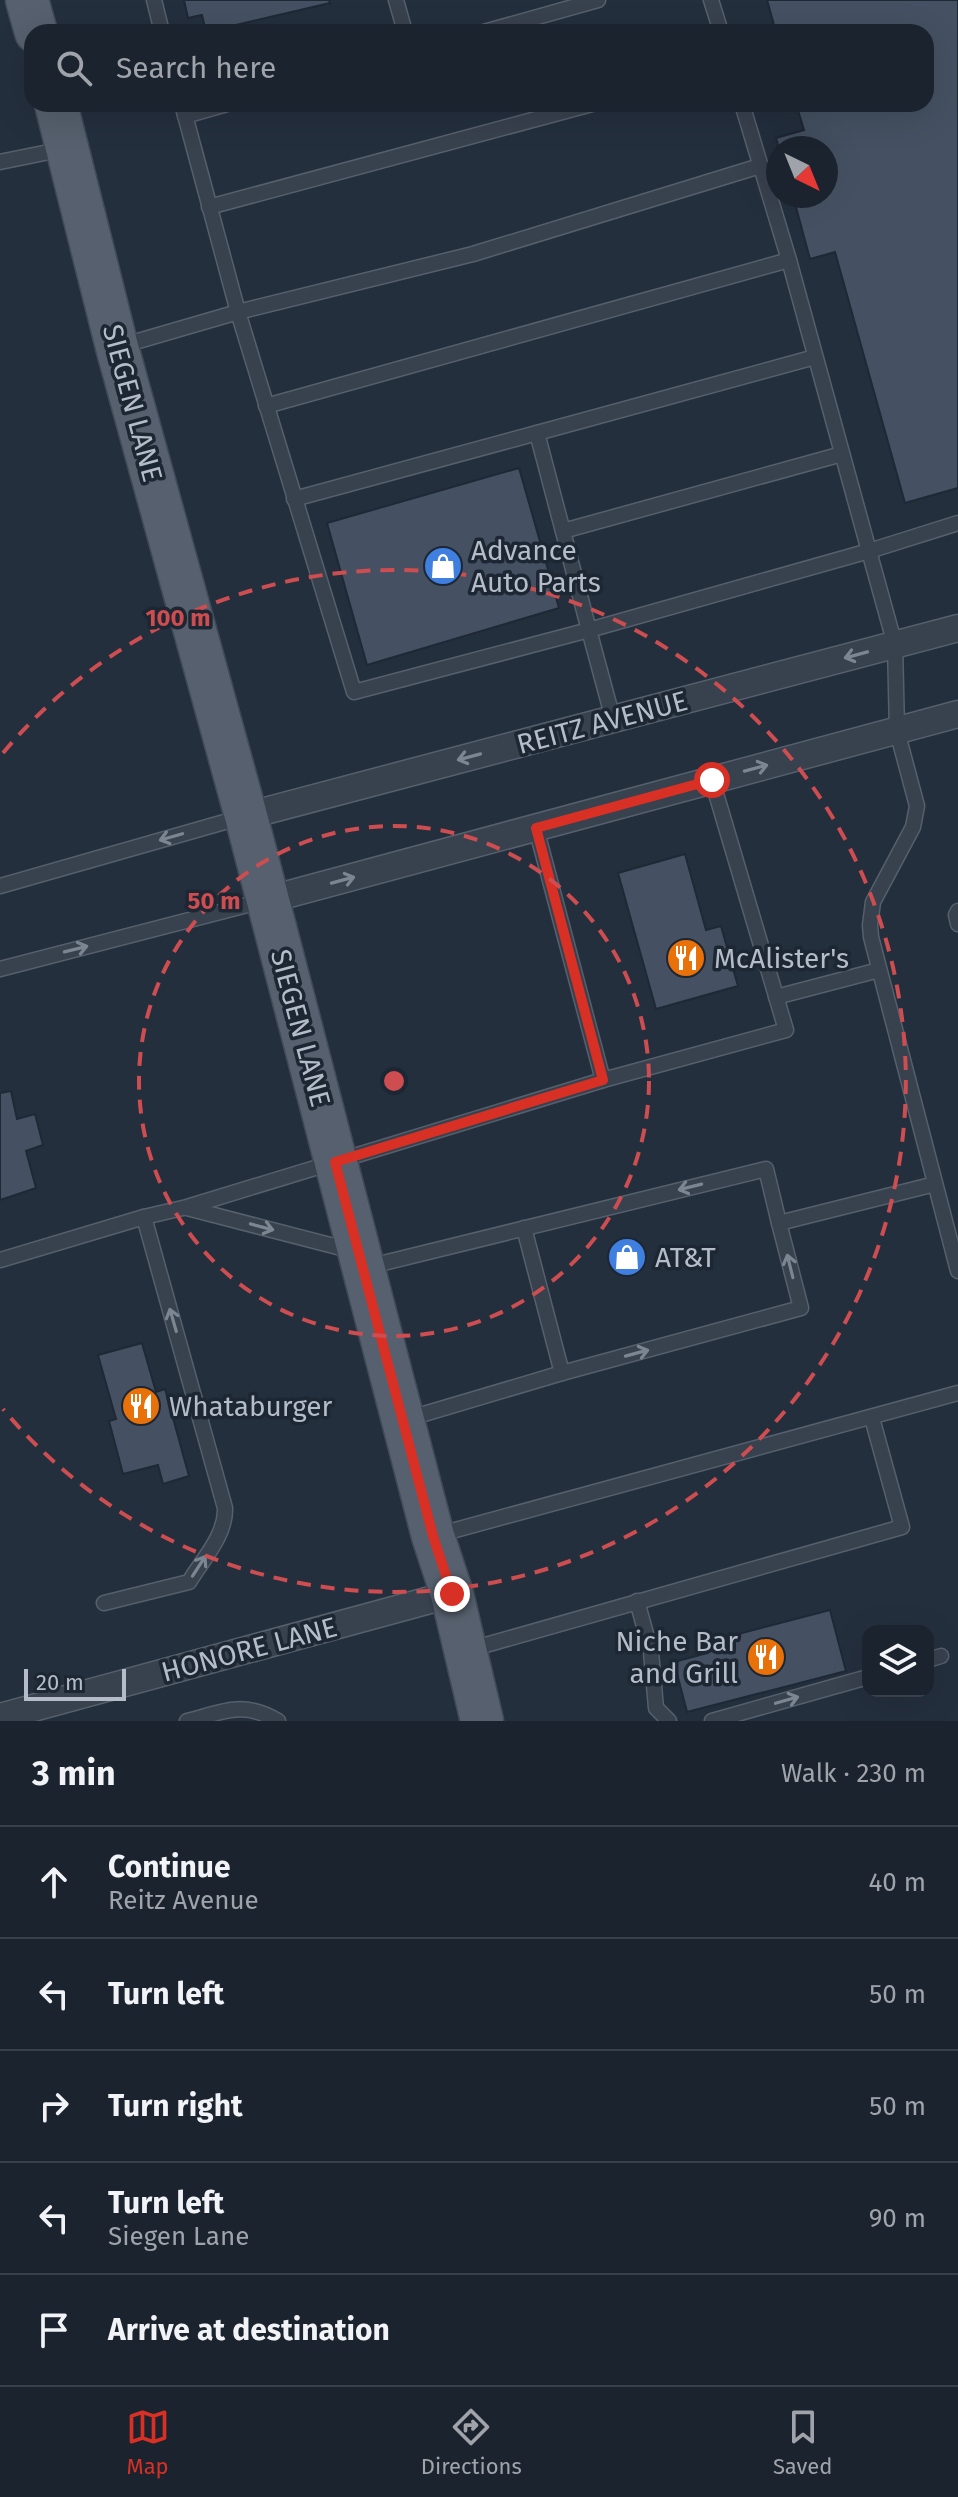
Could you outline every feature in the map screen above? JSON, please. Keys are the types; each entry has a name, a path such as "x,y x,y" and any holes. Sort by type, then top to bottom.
{"main road":[{"path":"27,0 34,24"},
{"name":"SIEGEN LANE","path":"58,112 117,347 246,816 402,1420 452,1594 482,1721"}],"street":[{"name":"REITZ AVENUE","path":"246,816 958,628"},
{"path":"267,900 958,714"},
{"name":"HONORE LANE","path":"8,1717 452,1594"}],"lane":[{"path":"154,0 160,24"},
{"path":"396,0 403,24"},
{"path":"512,24 598,0"},
{"path":"711,0 718,24"},
{"path":"184,112 238,312 354,692 589,630 958,523"},
{"path":"209,207 562,112"},
{"path":"744,112 789,260 895,645 897,731 915,796 916,815 913,827 873,902 870,925 958,1271"},
{"path":"0,162 68,148"},
{"path":"117,347 238,312 473,254 760,166"},
{"path":"266,406 789,260"},
{"path":"294,499 815,357"},
{"path":"537,433 613,719"},
{"path":"563,531 842,454"},
{"path":"0,1260 187,1207 603,1080 786,1030 712,780"},
{"path":"0,886 246,816"},
{"path":"536,828 603,1080"},
{"path":"0,969 267,900"},
{"path":"958,911 958,924"},
{"path":"776,997 879,970"},
{"path":"187,1207 361,1260 524,1228 766,1169 801,1308 402,1420"},
{"path":"779,1223 935,1184"},
{"path":"104,1603 189,1582 226,1520 144,1217"},
{"path":"524,1228 562,1373"},
{"path":"433,1536 958,1393"},
{"path":"464,1651 902,1527 872,1418"},
{"path":"637,1601 651,1652 656,1708 669,1721"},
{"path":"712,1721 862,1679"},
{"path":"187,1721 242,1707 278,1721"}],"building":[{"path":"184,0 329,0 330,3 240,24 204,24 202,15 188,18"},
{"path":"767,0 958,0 958,488 905,503 835,252 810,259 796,208 838,208 838,136 783,136 804,130 798,112 934,112 934,24 774,24"},
{"name":"Advance Auto Parts","path":"519,468 559,608 367,665 327,523"},
{"name":"McAlister's","path":"685,854 706,930 721,926 738,986 656,1009 618,873"},
{"path":"11,1091 17,1119 35,1114 43,1145 26,1151 36,1188 0,1200 0,1093"},
{"name":"Whataburger","path":"142,1343 156,1392 165,1389 189,1476 163,1484 158,1465 123,1474 109,1421 116,1419 98,1355"},
{"name":"Niche Bar and Grill","path":"830,1610 846,1671 687,1712 674,1662 707,1653 704,1643"}],"place":[{"name":"Advance Auto Parts","path":"443,566"},
{"name":"McAlister's","path":"686,958"},
{"name":"AT&T","path":"627,1257"},
{"name":"Whataburger","path":"141,1406"},
{"name":"Niche Bar and Grill","path":"766,1657"}],"route":[{"path":"452,1594 433,1536 335,1162 603,1080 536,828 712,780"}]}
